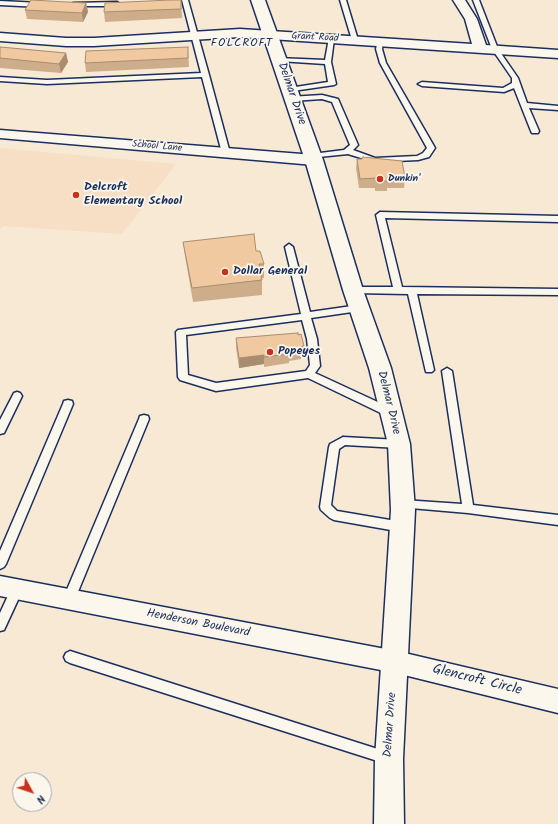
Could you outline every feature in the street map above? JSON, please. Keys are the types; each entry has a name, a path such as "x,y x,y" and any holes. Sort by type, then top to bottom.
{"street":[{"name":"Delmar Drive","path":"258,0 313,158 356,299 380,368 399,444 403,504 396,662 389,759 389,824"},
{"path":"459,0 471,19 480,48"},
{"name":"Grant Road","path":"0,37 66,42 94,42 195,37 240,33 558,54"},
{"name":"School Lane","path":"0,134 226,153 313,158"},
{"name":"Henderson Boulevard","path":"9,588 396,662"},
{"name":"Glencroft Circle","path":"396,662 558,701"}],"lane":[{"path":"343,0 355,40"},
{"path":"476,0 494,49 515,78 535,131"},
{"path":"182,1 195,37 226,153"},
{"path":"65,5 71,2 125,4"},
{"path":"0,3 50,5"},
{"path":"291,94 332,84 328,62 331,39"},
{"path":"313,158 348,151 374,160 418,158 426,155 430,148 424,134 383,63 379,49 380,42"},
{"path":"279,59 328,62"},
{"path":"0,79 48,82 206,75"},
{"path":"422,84 504,90 516,84"},
{"path":"291,94 322,97 335,101 354,145 348,151"},
{"path":"524,105 558,108"},
{"path":"398,291 380,215 558,219"},
{"path":"289,247 312,339 315,366 310,374"},
{"path":"391,413 310,374 216,387 184,377 181,332 306,316 356,299 398,291 558,292"},
{"path":"412,291 429,370"},
{"path":"448,371 468,509"},
{"path":"0,430 17,396"},
{"path":"0,564 68,404"},
{"path":"69,599 144,419"},
{"path":"399,444 343,440 334,447 325,507 334,515 402,527"},
{"path":"403,504 468,509 558,520"},
{"path":"0,626 9,588"},
{"path":"70,657 389,759"}],"shaded area":[{"name":"Delcroft Elementary School","path":"0,148 176,164 122,234 3,226 0,229"}],"building":[{"path":"31,0 86,3 82,13 25,10"},
{"path":"181,0 181,9 104,12 105,3"},
{"path":"0,47 66,53 59,64 0,58"},
{"path":"188,47 188,58 85,63 86,51"},
{"path":"363,157 402,161 405,178 387,178 388,181 376,181 376,178 360,179 357,159 362,159"},
{"name":"Dollar General","path":"254,234 256,251 260,251 264,264 259,264 262,280 192,288 183,242"},
{"path":"298,333 298,335 301,334 304,346 300,347 301,350 288,351 289,354 239,358 236,338"}],"place":[{"name":"Dunkin'","path":"380,179"},
{"name":"Delcroft Elementary School","path":"76,195"},
{"name":"Dollar General","path":"225,272"},
{"name":"Popeyes","path":"270,352"}],"district":[{"name":"FOLCROFT","path":"242,44"}]}
